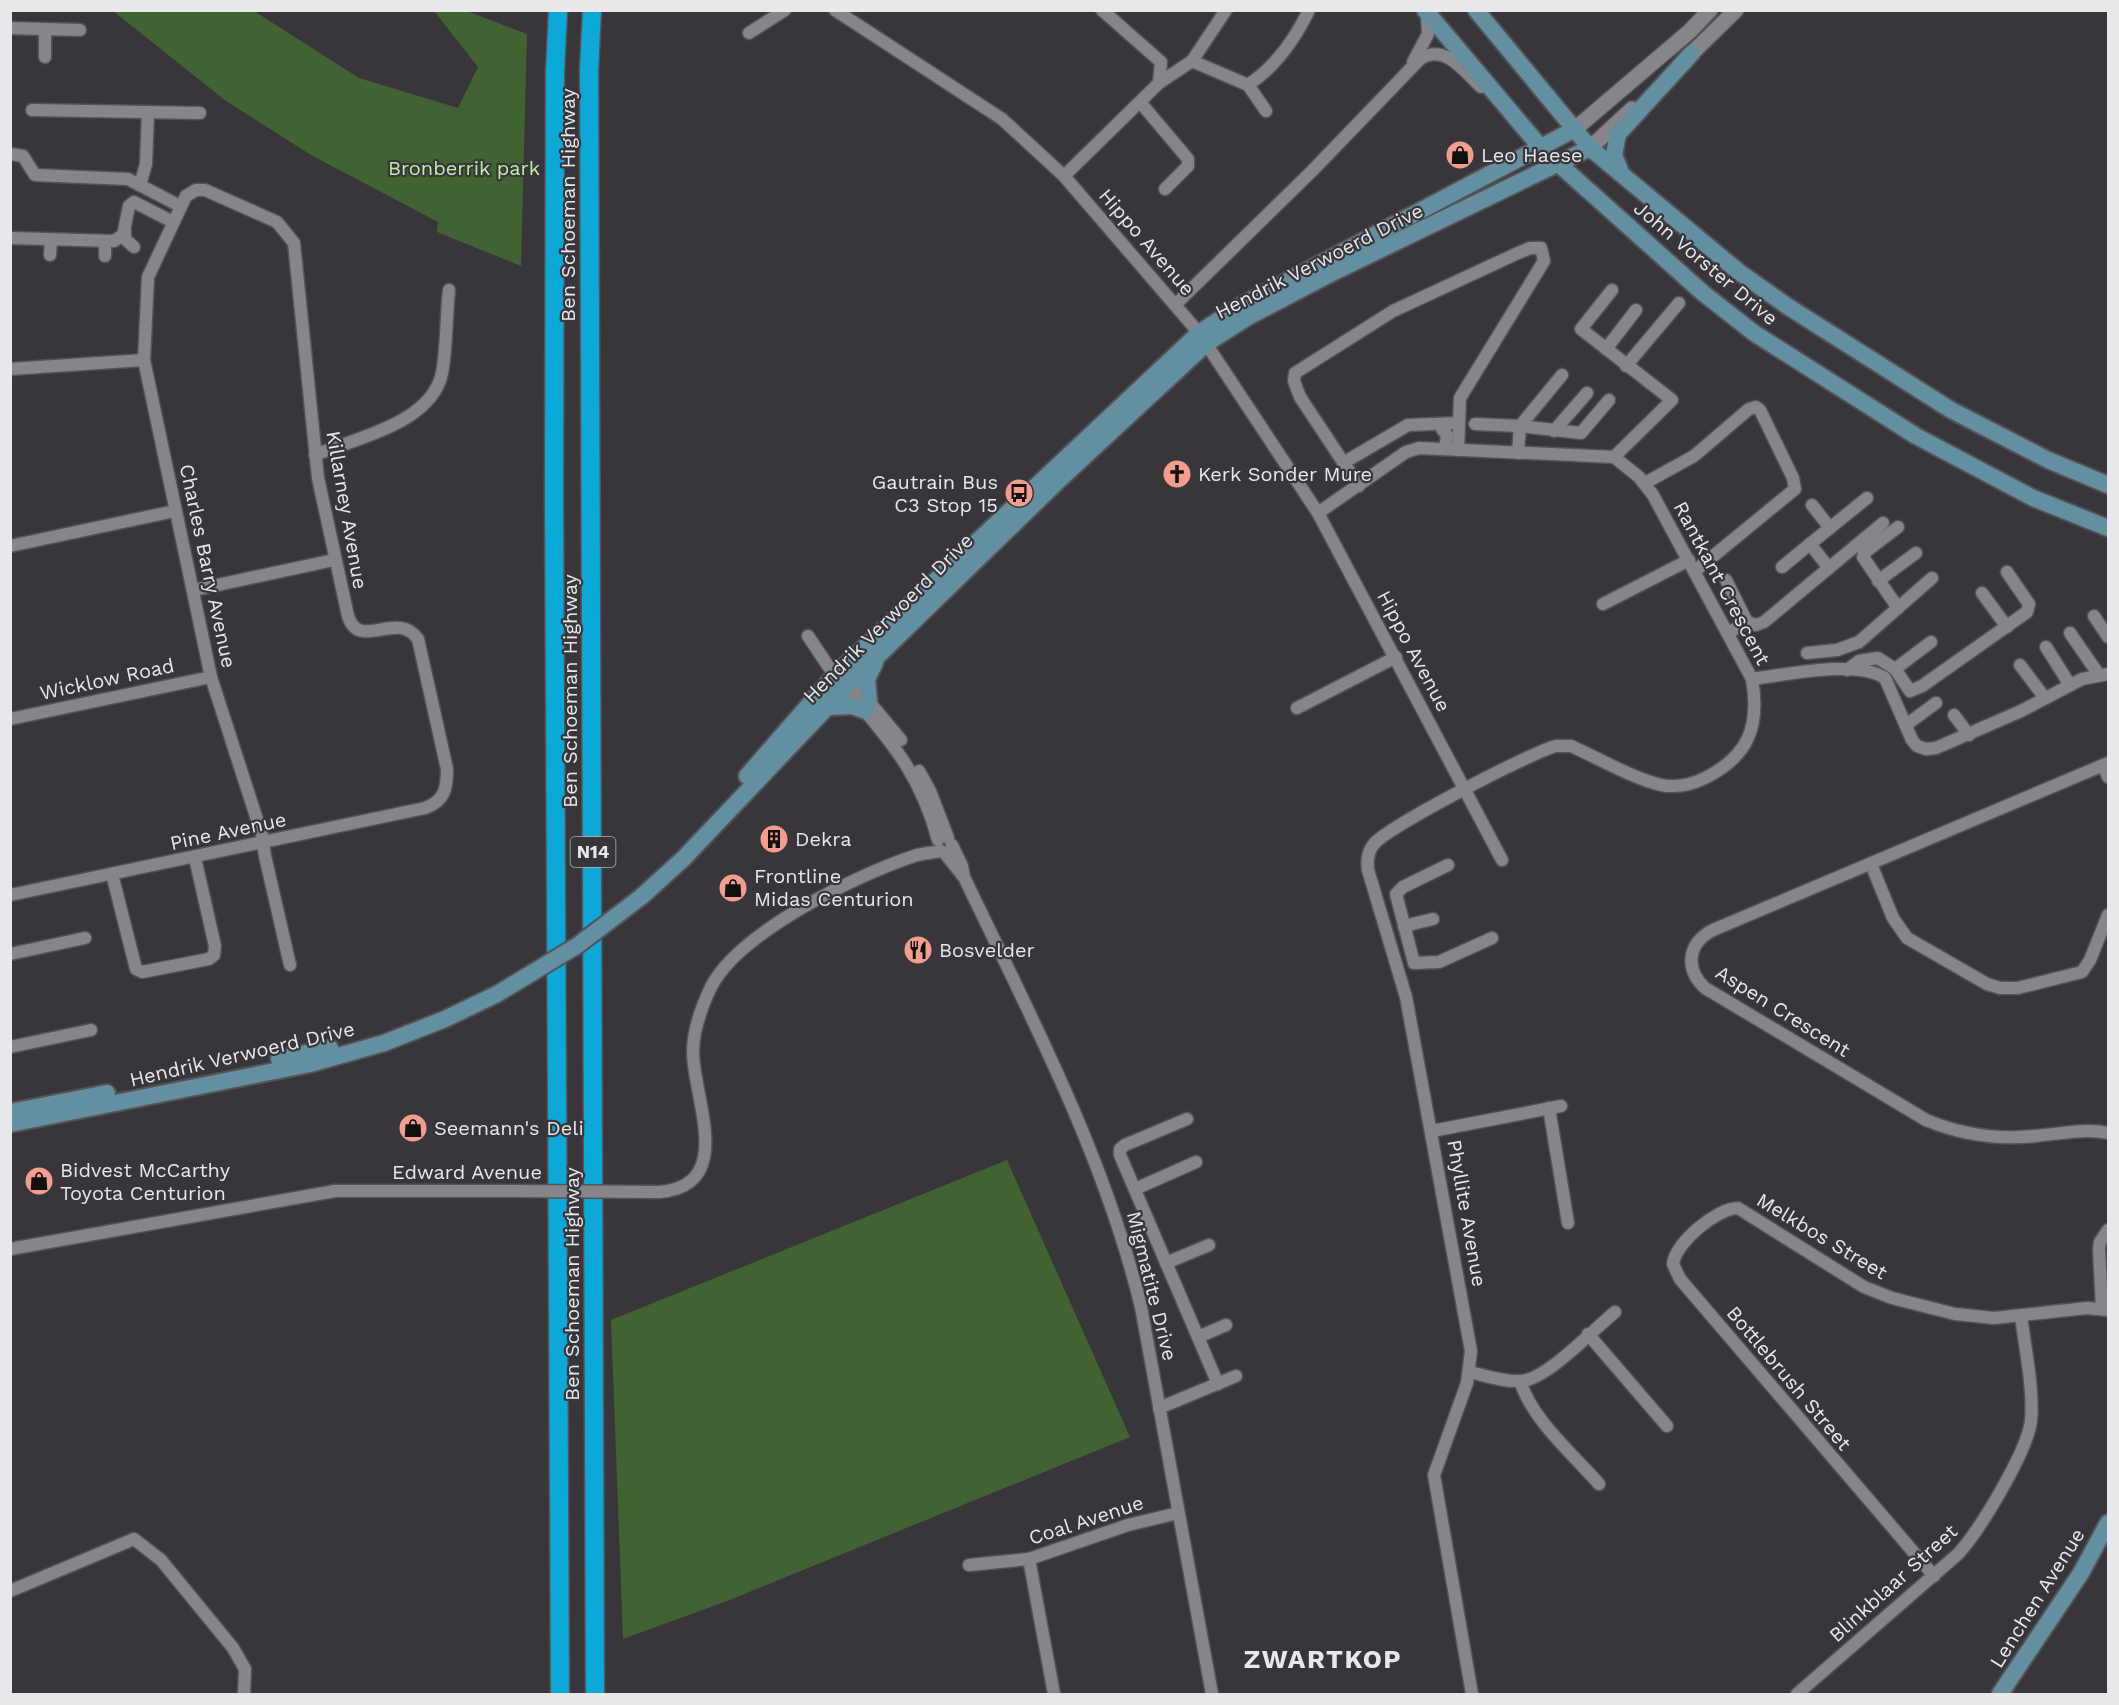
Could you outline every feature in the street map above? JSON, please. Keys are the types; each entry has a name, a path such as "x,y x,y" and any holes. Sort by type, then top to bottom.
{"highway":[{"name":"Ben Schoeman Highway","path":"558,10 555,72 554,509 560,1695"},
{"name":"Ben Schoeman Highway","path":"592,10 589,70 595,1695"}],"main road":[{"name":"John Vorster Drive","path":"1476,10 1590,148 1620,170 1739,272 1904,382 1951,410 2048,460 2109,485"},
{"name":"John Vorster Drive","path":"1426,12 1542,149 1703,293 1754,333 1822,378 1916,435 2023,492 2109,528"},
{"path":"1620,170 1614,155 1618,134 1692,53"},
{"name":"Hendrik Verwoerd Drive","path":"637,894 844,678 1203,338 1240,306 1542,149 1575,129"},
{"name":"Hendrik Verwoerd Drive","path":"10,1124 310,1064 384,1042 445,1019 579,945 637,894 683,859 827,707 844,678 880,654 1203,338 1590,148"},
{"path":"827,707 868,706 867,679 880,654"},
{"name":"Hendrik Verwoerd Drive","path":"10,1112 364,1041 494,991"},
{"name":"Lenchen Avenue","path":"2000,1695 2081,1573 2109,1523"}],"street":[{"path":"749,33 785,10"},
{"name":"Hippo Avenue","path":"835,10 990,110 1064,176 1203,338 1318,513 1502,860"},
{"path":"1102,10 1161,62 1190,63 1248,85 1266,111"},
{"path":"1064,176 1160,83 1190,63 1226,10"},
{"path":"1248,85 1268,69 1286,49 1309,10"},
{"name":"Hendrik Verwoerd Drive","path":"1575,129 1710,10"},
{"name":"Hendrik Verwoerd Drive","path":"1590,148 1736,10"},
{"path":"1410,68 1428,34 1426,12"},
{"path":"10,28 80,30"},
{"path":"45,29 45,57"},
{"path":"1175,305 1312,171 1410,68 1431,54 1445,55 1514,116"},
{"path":"1160,83 1161,62"},
{"path":"1140,102 1188,159 1188,166 1166,189"},
{"path":"32,110 200,113"},
{"path":"135,247 125,239 125,231 135,191 146,164 148,112"},
{"path":"10,154 23,156 35,175 128,179 135,191 134,202 172,222"},
{"name":"Charles Barry Avenue","path":"205,190 188,194 180,206 148,277 144,360 211,677 264,843 290,964"},
{"name":"Killarney Avenue","path":"205,190 277,222 294,243 315,455 334,560 352,626 368,632 404,627 418,639 447,769 446,791"},
{"path":"135,191 180,206"},
{"path":"10,238 37,234 51,240 119,239 125,231"},
{"path":"96,238 105,256"},
{"path":"50,255 51,240"},
{"path":"1359,486 1300,397 1294,381 1295,373 1396,309 1518,253 1530,248 1541,248 1544,261 1460,398 1458,450"},
{"path":"315,455 404,420 428,403 442,375 449,290"},
{"path":"1318,513 1406,453 1419,448 1614,457 1672,400 1581,329 1612,290"},
{"path":"1626,366 1678,303"},
{"path":"1606,349 1636,310"},
{"path":"10,369 144,360"},
{"path":"1518,453 1520,426 1562,375"},
{"path":"1554,431 1587,393"},
{"path":"1475,424 1520,426 1581,433 1609,400"},
{"path":"1603,604 1692,565 1795,489 1793,478 1760,410 1756,407 1749,409 1694,456 1645,483"},
{"path":"1343,463 1404,426 1459,423"},
{"path":"1442,424 1442,429 1447,435 1445,449"},
{"name":"Rantkant Crescent","path":"1465,790 1542,750 1564,745 1659,784 1685,786 1732,761 1748,742 1754,715 1752,679 1692,565 1645,483 1614,457"},
{"path":"1782,567 1868,498"},
{"path":"1812,505 1830,528"},
{"path":"10,546 175,511"},
{"path":"1726,580 1747,622 1756,625 1764,622 1883,524"},
{"path":"1898,527 1864,553 1863,561 1898,608"},
{"path":"1810,544 1829,568"},
{"path":"1878,581 1916,553"},
{"path":"194,590 334,560"},
{"path":"1842,670 1859,662 1878,658 1895,669 1906,688 1915,690 2007,627 2029,608 2007,572"},
{"path":"1807,653 1837,650 1859,642 1932,578"},
{"path":"1983,593 2007,627"},
{"path":"2094,616 2109,637"},
{"path":"1728,633 1747,622"},
{"path":"2070,633 2104,674"},
{"name":"Migmatite Drive","path":"808,636 910,754 930,792 943,845 964,877 1075,1112 1116,1214 1141,1307 1212,1695"},
{"path":"1895,669 1931,642"},
{"path":"2046,647 2070,685"},
{"path":"1837,650 1842,670"},
{"path":"1297,708 1396,657"},
{"path":"2020,665 2045,698"},
{"path":"1752,679 1842,670 1869,672 1885,678 1917,746 1926,749 1936,748 1969,735 2092,675 2104,674"},
{"name":"Wicklow Road","path":"10,719 211,677"},
{"path":"1906,725 1936,703"},
{"path":"1954,715 1969,735"},
{"path":"2106,764 2109,777"},
{"name":"Aspen Crescent","path":"2106,764 1707,933 1696,942 1691,959 1696,980 1705,988 1873,1090 1946,1129 1985,1137 2031,1137 2089,1131 2109,1133"},
{"name":"Phyllite Avenue","path":"1465,790 1383,835 1370,850 1368,870 1397,961 1432,1131 1470,1338 1470,1372 1434,1475 1472,1695"},
{"name":"Pine Avenue","path":"10,895 425,808 438,802 446,791"},
{"name":"Edward Avenue","path":"10,1249 335,1191 659,1192 678,1189 693,1178 706,1151 706,1130 694,1065 694,1043 711,987 725,965 748,944 792,915 861,878 943,845"},
{"path":"112,874 130,956 138,971 209,959 214,955 215,946 195,858"},
{"path":"1871,864 1893,918 1907,938 2000,988 2018,988 2082,972 2090,960 2109,915"},
{"path":"1448,865 1397,891 1404,926 1416,964 1439,962 1492,938"},
{"path":"1404,926 1432,919"},
{"path":"10,954 85,938"},
{"path":"1397,961 1412,956"},
{"path":"10,1047 91,1030"},
{"path":"1432,1131 1555,1107 1568,1223"},
{"path":"1187,1119 1120,1149 1218,1383"},
{"path":"1135,1189 1196,1162"},
{"name":"Melkbos Street","path":"1729,1209 1738,1208 1750,1214 1833,1268 1882,1295 1955,1314 1994,1318 2105,1309"},
{"name":"Bottlebrush Street","path":"1729,1209 1713,1216 1678,1249 1673,1262 1676,1273 1934,1576"},
{"path":"2105,1309 2099,1249 2100,1242 2109,1230"},
{"path":"1166,1263 1209,1245"},
{"path":"1470,1372 1520,1381 1536,1377 1615,1312"},
{"name":"Blinkblaar Street","path":"1797,1695 1934,1576 1971,1540 2026,1438 2031,1413 2021,1316"},
{"path":"1198,1337 1226,1325"},
{"path":"1588,1334 1667,1426"},
{"path":"1159,1408 1236,1376"},
{"path":"1520,1381 1525,1396 1540,1416 1599,1484"},
{"name":"Coal Avenue","path":"969,1565 1029,1559 1128,1525 1178,1513"},
{"path":"10,1591 134,1539 161,1560 233,1648 245,1669 244,1695"},
{"path":"1029,1559 1054,1695"}],"green space":[{"name":"Bronberrik park","path":"113,11 254,11 359,78 458,108 478,67 434,11 467,11 527,34 521,266 437,232 438,222 311,155 226,101"},
{"path":"1007,1160 1130,1437 727,1601 623,1639 611,1320"}],"place":[{"name":"Leo Haese","path":"1460,155"},
{"name":"Kerk Sonder Mure","path":"1177,474"},
{"name":"Gautrain Bus C3 Stop 15","path":"1019,493"},
{"name":"Dekra","path":"774,839"},
{"name":"Frontline Midas Centurion","path":"733,888"},
{"name":"Bosvelder","path":"918,950"},
{"name":"Seemann's Deli","path":"413,1128"},
{"name":"Bidvest McCarthy Toyota Centurion","path":"39,1181"}],"district":[{"name":"ZWARTKOP","path":"1323,1659"}]}
